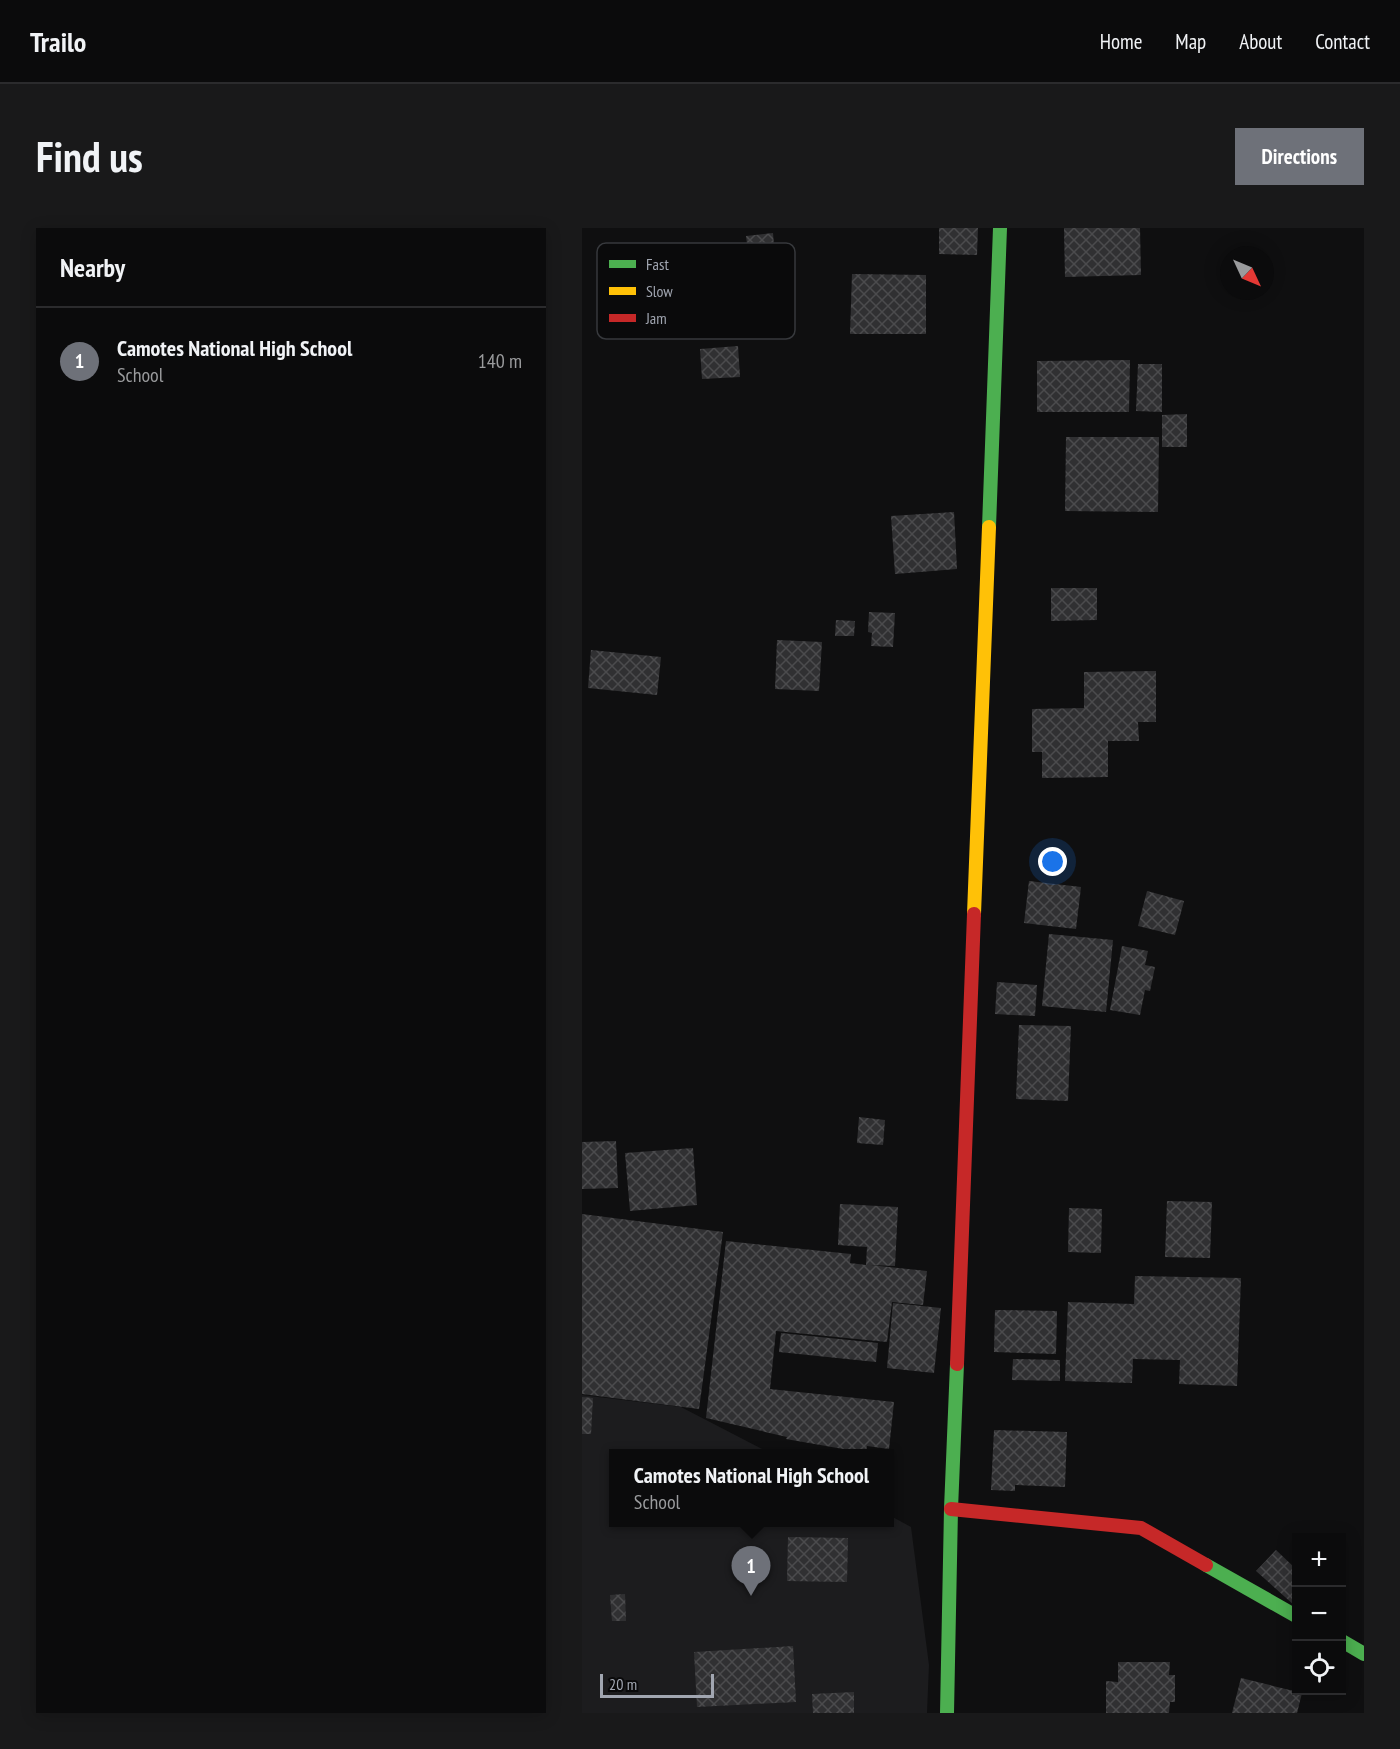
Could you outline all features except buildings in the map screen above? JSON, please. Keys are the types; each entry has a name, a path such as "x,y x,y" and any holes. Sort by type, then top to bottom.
{"main road":[{"path":"947,1713 951,1509 1000,228"},
{"path":"951,1509 1141,1528 1292,1614"},
{"path":"1346,1644 1364,1654"}],"shaded area":[{"path":"582,1395 681,1407 762,1449 609,1449 609,1527 894,1527 894,1518 911,1527 929,1665 927,1713 582,1713"}],"traffic: fast":[{"path":"989,527 1000,228"},
{"path":"947,1713 951,1509 957,1364"},
{"path":"1206,1565 1292,1614"},
{"path":"1346,1643 1364,1654"}],"traffic: slow":[{"path":"974,914 989,527"}],"traffic: jam":[{"path":"957,1364 974,914"},
{"path":"951,1509 1141,1528 1206,1565"}],"place":[{"name":"Camotes National High School","path":"751,1596"}]}
